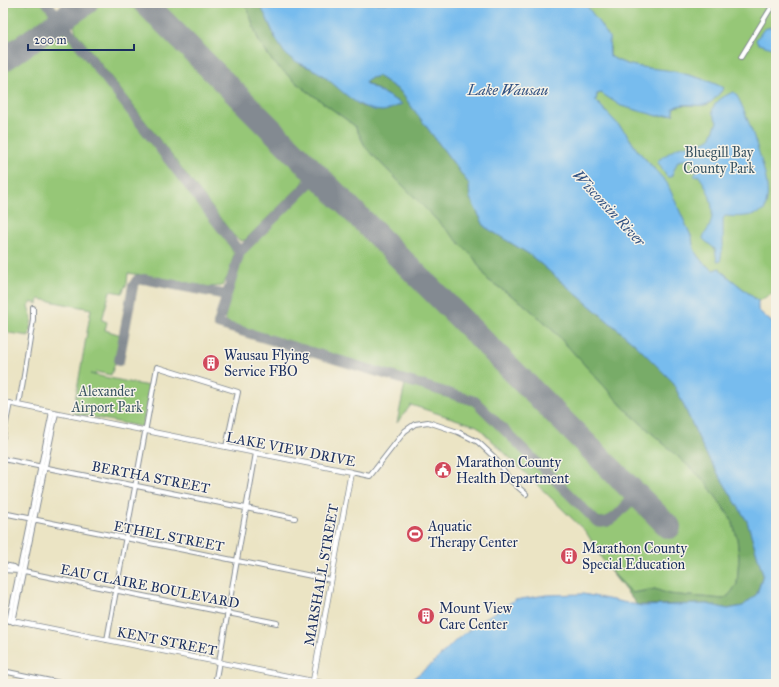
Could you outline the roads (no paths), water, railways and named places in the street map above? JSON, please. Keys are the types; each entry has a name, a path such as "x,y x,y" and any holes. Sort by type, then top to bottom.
{"street":[{"path":"740,56 774,3"},
{"path":"19,405 34,318 33,308"},
{"path":"107,640 157,368 238,392 226,447"},
{"path":"3,412 6,402"},
{"path":"3,437 6,402"},
{"name":"LAKE VIEW DRIVE","path":"6,402 370,476 404,432 413,425 428,422 456,431 476,441 494,458 511,481 526,494"},
{"path":"11,621 54,412"},
{"path":"215,684 226,613 256,453"},
{"name":"BERTHA STREET","path":"3,459 295,518"},
{"name":"MARSHALL STREET","path":"313,681 351,472"},
{"name":"ETHEL STREET","path":"3,514 331,580"},
{"name":"EAU CLAIRE BOULEVARD","path":"3,565 14,567 21,572"},
{"name":"EAU CLAIRE BOULEVARD","path":"3,570 21,572 277,623"},
{"name":"KENT STREET","path":"3,620 327,684"},
{"path":"3,671 65,684"}],"water":[{"name":"Lake Wausau","path":"258,3 585,3 609,37 610,56 625,63 640,67 692,76 724,88 715,99 708,104 682,105 673,108 674,114 658,116 621,106 601,93 597,94 596,101 626,133 637,150 667,183 692,238 694,249 698,257 713,270 720,268 721,271 758,301 758,310 776,326 776,684 406,684 433,663 455,641 479,622 515,600 546,595 583,594 642,606 707,604 728,609 743,606 757,594 763,574 747,521 705,452 673,382 635,344 529,254 485,227 470,198 469,184 400,91 378,76 368,79 365,83 402,104 382,111 372,110 355,102 318,72 295,61 284,52"},
{"path":"772,27 776,29 776,49 758,44 756,40 764,29"},
{"path":"734,92 743,108 759,152 766,179 767,196 764,211 744,216 725,216 723,219 723,246 720,262 717,261 715,249 703,239 712,219 712,205 702,180 698,175 696,177 694,175 697,172 694,162 689,159 678,161 671,177 667,177 657,161 678,147 698,144 710,139 717,122 712,110 719,100"}],"place":[{"name":"Wausau Flying Service FBO","path":"211,363"},
{"name":"Marathon County Health Department","path":"443,470"},
{"name":"Aquatic Therapy Center","path":"415,534"},
{"name":"Marathon County Special Education","path":"569,556"},
{"name":"Mount View Care Center","path":"426,616"}],"park label":[{"name":"Bluegill Bay County Park","path":"719,160"},
{"name":"Alexander Airport Park","path":"107,400"}],"water label":[{"name":"Wisconsin River","path":"609,208"}]}
